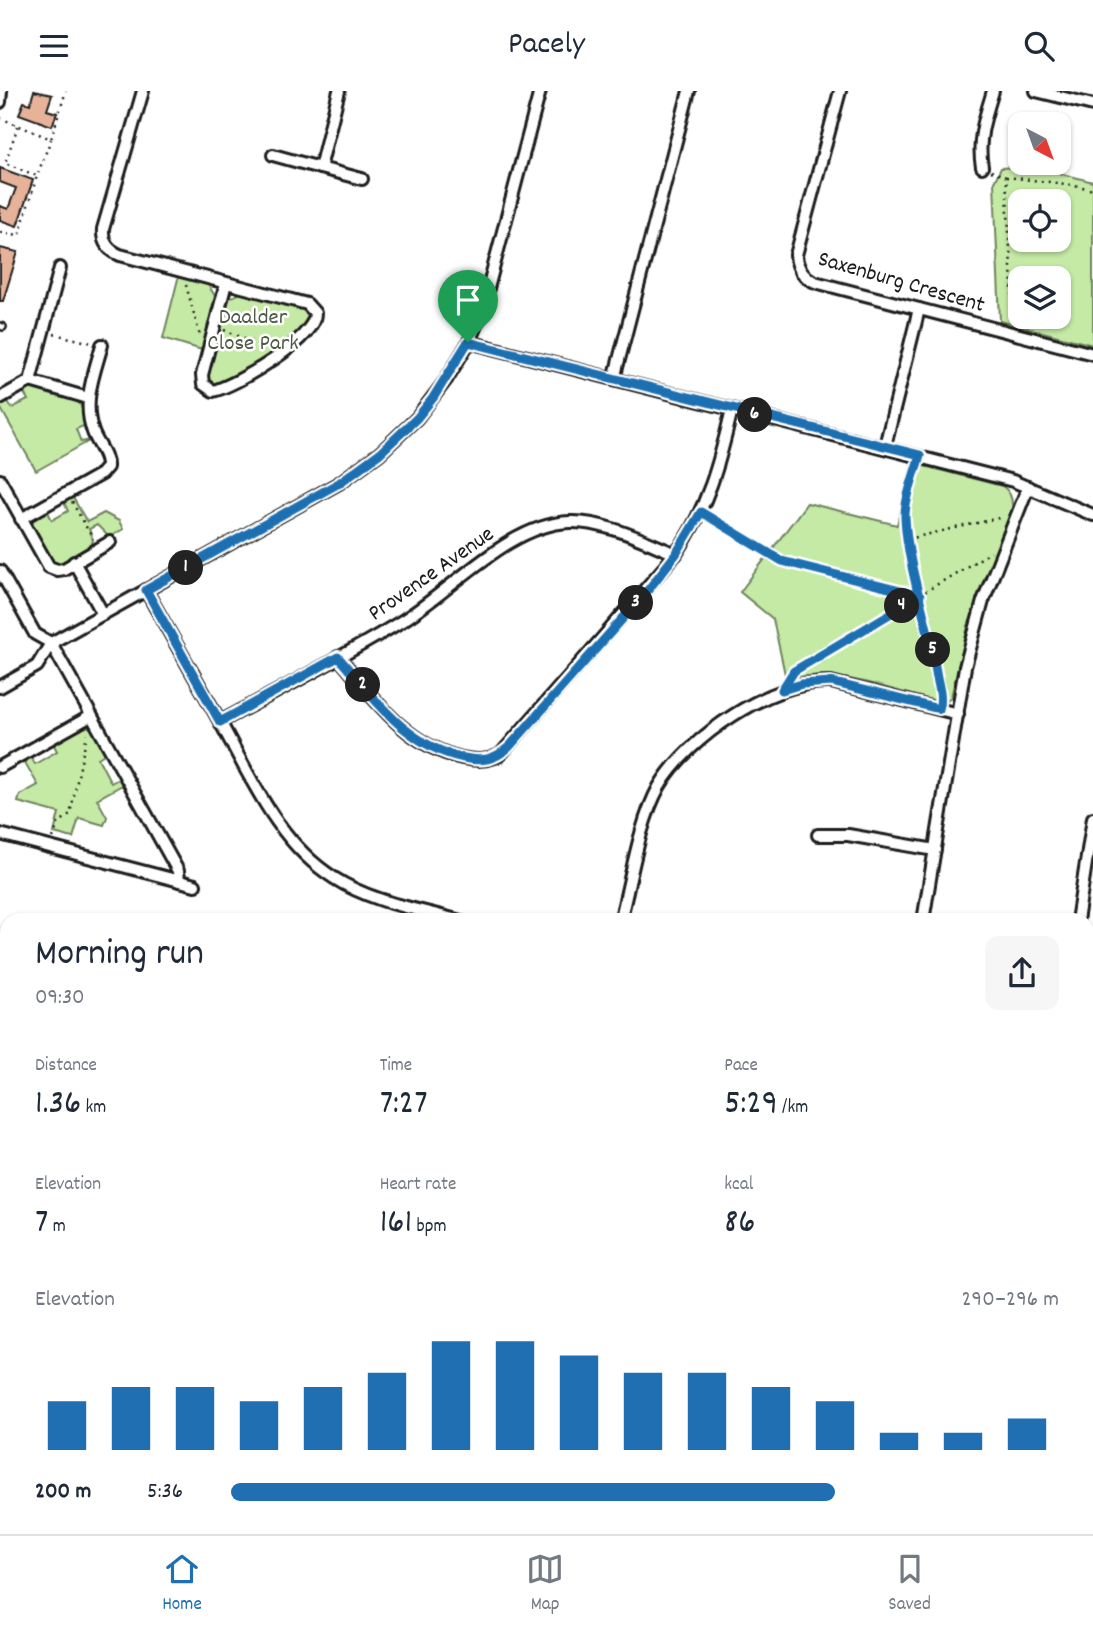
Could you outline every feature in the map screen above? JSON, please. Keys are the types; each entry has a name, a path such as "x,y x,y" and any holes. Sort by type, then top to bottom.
{"street":[{"path":"143,91 103,229 103,239 112,251 307,305 313,309 315,317 313,325 270,363 213,391 206,388 201,380 226,283"},
{"path":"320,167 339,91"},
{"path":"0,687 37,666 51,643 339,483 399,436 425,408 446,380 482,311 539,93 527,91"},
{"path":"614,379 689,91"},
{"name":"Saxenburg Crescent","path":"840,91 796,255 804,276 815,282 1093,353"},
{"path":"982,167 980,136 993,91"},
{"path":"1036,91 1093,105"},
{"path":"0,92 0,102"},
{"path":"273,155 362,179"},
{"path":"30,381 60,268"},
{"path":"884,446 919,309"},
{"path":"468,342 920,455 1028,487 1093,515"},
{"path":"21,519 101,474 107,467 107,459 93,431 87,405 102,345"},
{"path":"0,398 30,381 88,398"},
{"path":"338,657 395,722 412,737 433,749 456,757 491,759 509,747 676,554 701,512 714,482 732,409"},
{"path":"0,480 49,567 61,569 110,542"},
{"path":"924,913 965,667 983,601 1028,487"},
{"name":"Provence Avenue","path":"220,722 412,614 505,545 542,526 570,522 589,523 676,554"},
{"path":"74,562 103,614"},
{"path":"0,571 35,634 51,643 178,871 179,881"},
{"path":"146,590 282,830 319,868 363,893 432,913"},
{"path":"622,913 648,812 660,786 679,762 731,716 782,690 802,684 831,682 958,714"},
{"path":"0,767 91,716"},
{"path":"1078,913 1093,818"},
{"path":"0,834 195,885"},
{"path":"818,835 848,835 935,850"}],"path":[{"path":"0,232 19,235 66,91"},
{"path":"0,118 51,139"},
{"path":"18,126 5,163 37,176"},
{"path":"982,167 1006,177 1075,185 1093,190"},
{"path":"1006,177 1014,333"},
{"path":"185,272 198,333 208,351"},
{"path":"215,326 283,353"},
{"path":"43,331 102,345"},
{"path":"920,455 904,515 942,700 939,709"},
{"path":"67,493 97,549"},
{"path":"701,512 782,561 920,596"},
{"path":"908,539 1017,514"},
{"path":"782,690 794,671 991,552 1002,553"},
{"path":"54,848 53,837 58,824 70,814 91,716"}],"green space":[{"path":"1001,168 1008,168 1008,175 1067,175 1093,182 1093,345 1031,329 1071,329 1071,266 1008,266 1008,323 1000,321 994,182"},
{"path":"179,275 207,283 215,296 202,350 163,338"},
{"name":"Daalder Close Park","path":"241,293 302,307 309,319 273,355 220,384 212,384 207,380 206,373 225,305 229,298"},
{"path":"31,388 77,401 86,425 76,429 81,442 91,440 36,471 0,407 0,404 7,400 12,408 28,400 23,391"},
{"path":"912,463 1002,486 1009,493 1012,502 1012,509 968,626 951,697 944,702 937,702 843,678 805,676 786,679 773,619 740,592 807,503 897,525"},
{"path":"72,496 87,522 104,513 119,521 123,529 113,535 107,535 97,525 89,529 93,540 91,547 58,565 52,563 32,525 37,516 47,510 52,520 68,511 63,501"},
{"path":"85,726 92,728 106,753 98,758 111,783 120,778 124,784 97,799 107,817 104,825 79,818 73,838 54,833 59,813 18,802 20,795 38,785 23,759 30,756 35,764 57,751 53,743"}],"building":[{"path":"34,91 52,95 47,110 57,113 52,126 19,114 24,102 30,104"},
{"path":"0,168 33,180 17,226 0,220 0,206 8,209 16,188 0,182"},
{"path":"0,248 18,252 3,301 0,301"}],"route":[{"path":"468,342 446,380 417,418 360,469 146,590 220,722 338,657 395,722 412,737 433,749 456,757 491,759 509,747 648,590 676,554 701,512 782,561 920,596 794,671 782,690 815,681 831,682 939,709 942,700 933,650 920,596 911,559 904,515 920,455 468,342"}]}
